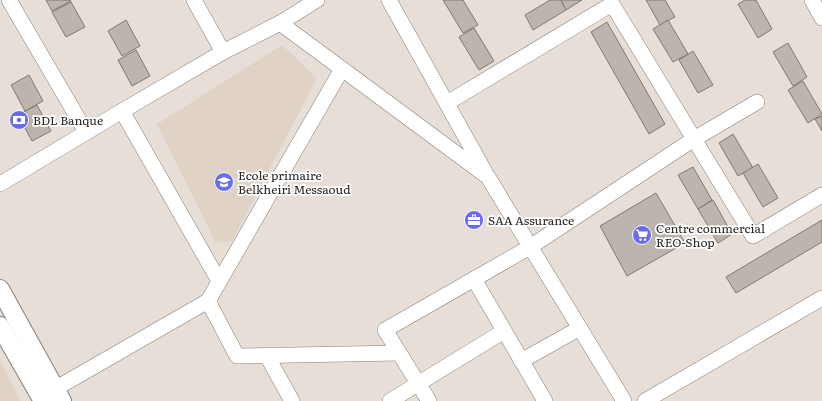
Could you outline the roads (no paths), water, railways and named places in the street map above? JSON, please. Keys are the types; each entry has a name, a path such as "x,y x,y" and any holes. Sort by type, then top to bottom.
{"main road":[{"path":"0,289 50,397"},
{"path":"0,326 50,397"}],"street":[{"path":"9,0 86,132"},
{"path":"194,0 223,52"},
{"path":"0,184 223,52 280,23 317,0"},
{"path":"389,0 488,176 624,401"},
{"path":"812,0 822,18"},
{"path":"447,103 612,4 753,236 822,195"},
{"path":"280,23 488,176"},
{"path":"50,397 208,301 342,69"},
{"path":"429,401 385,330 530,247 694,139 757,102"},
{"path":"122,111 219,281"},
{"path":"474,279 545,401"},
{"path":"645,401 822,298"},
{"path":"208,301 237,356 399,353"},
{"path":"521,361 580,328"},
{"path":"390,401 504,331"},
{"path":"267,356 292,401"}],"place":[{"name":"BDL Banque","path":"19,120"},
{"name":"Ecole primaire Belkheiri Messaoud","path":"224,182"},
{"name":"SAA Assurance","path":"474,220"},
{"name":"Centre commercial REO-Shop","path":"642,235"}]}
